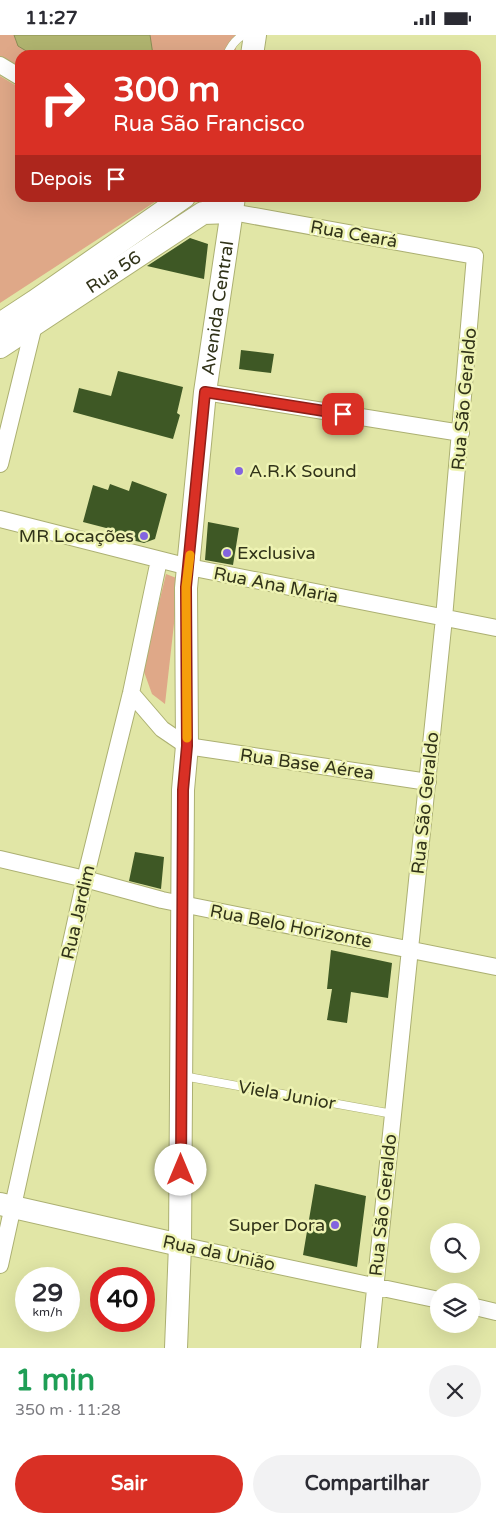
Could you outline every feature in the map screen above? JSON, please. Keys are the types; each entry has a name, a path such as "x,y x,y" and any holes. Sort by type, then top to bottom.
{"street":[{"path":"253,50 255,35"},
{"path":"0,65 15,74"},
{"name":"Rua 56","path":"0,324 177,202"},
{"name":"Rua 56","path":"0,347 203,213 233,205"},
{"name":"Rua Ceará","path":"233,205 475,256"},
{"name":"Avenida Central","path":"176,1348 180,1245 183,790 187,746 186,587 205,392 233,205"},
{"name":"Rua São Geraldo","path":"368,1348 428,782 461,433 475,256"},
{"path":"0,465 34,325"},
{"path":"205,392 461,433"},
{"name":"Rua Ana Maria","path":"0,519 189,567 496,628"},
{"name":"Rua Jardim","path":"0,1265 7,1205 131,693 159,560"},
{"path":"131,693 162,729 187,746"},
{"name":"Rua Base Aérea","path":"187,746 428,782"},
{"name":"Rua Belo Horizonte","path":"0,859 183,905 496,967"},
{"name":"Rua da União","path":"7,1205 180,1245 430,1298"},
{"path":"480,1308 496,1312"}],"lane":[{"path":"229,50 242,35"},
{"name":"Viela Junior","path":"181,1076 393,1114"}],"shaded area":[{"path":"0,35 238,35 236,50 15,50 15,67 0,58"},
{"path":"14,35 150,35 152,50 25,50 18,46"},
{"path":"0,76 15,85 15,202 155,202 0,303"},
{"path":"166,574 179,579 165,704 152,694 143,669"}],"building":[{"path":"190,238 208,244 204,279 147,266"},
{"path":"241,350 274,354 271,373 239,369"},
{"path":"118,371 183,387 177,413 180,415 173,439 73,412 79,388 111,396"},
{"path":"132,481 167,494 155,539 144,543 108,534 110,529 83,522 93,485 108,490 110,484 129,491"},
{"path":"208,522 239,528 233,565 205,560"},
{"path":"135,852 164,857 161,889 129,881"},
{"path":"331,950 392,963 388,998 351,992 347,1023 327,1020 332,989 327,989"},
{"name":"Super Dora","path":"315,1184 366,1196 357,1267 303,1255"}],"slow traffic":[{"path":"187,738 186,587 190,555"}],"place":[{"name":"A.R.K Sound","path":"239,471"},
{"name":"MR Locações","path":"144,536"},
{"name":"Exclusiva","path":"227,553"},
{"name":"Super Dora","path":"335,1225"}],"route":[{"path":"181,1170 183,790 187,746 186,587 205,392 343,414"}]}
